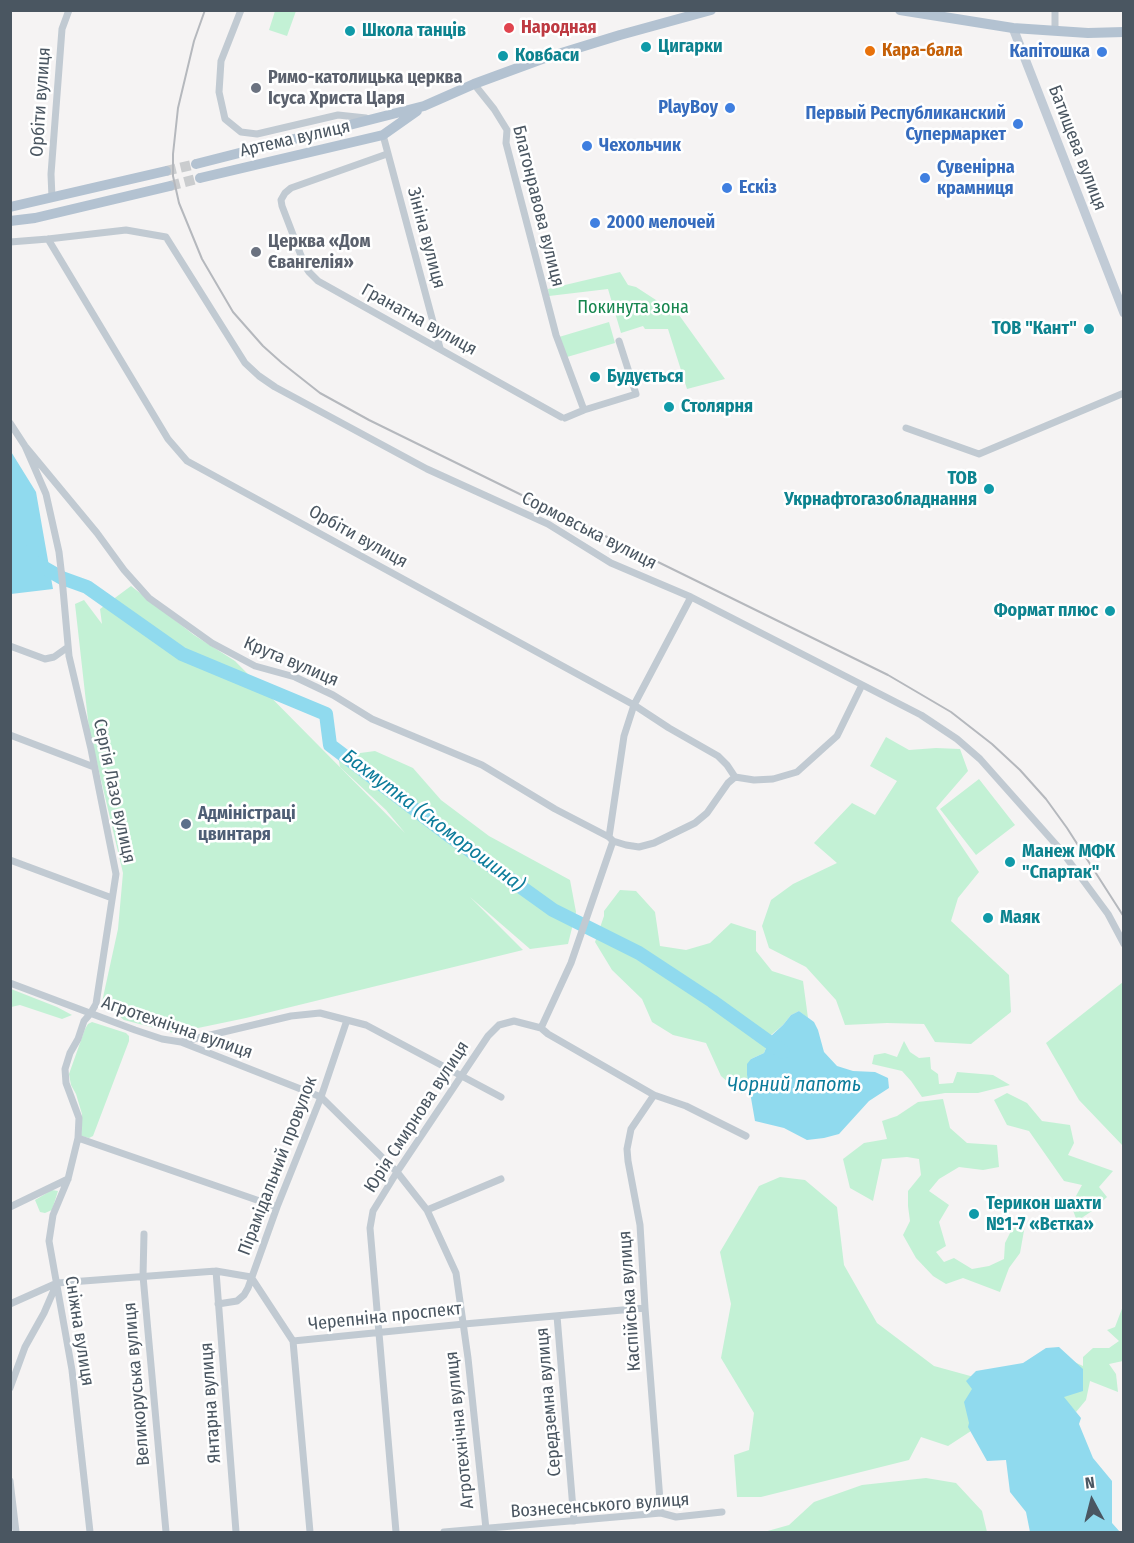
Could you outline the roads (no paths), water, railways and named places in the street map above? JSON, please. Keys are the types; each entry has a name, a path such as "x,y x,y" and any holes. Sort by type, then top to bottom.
{"main road":[{"name":"Артема вулиця","path":"196,164 424,106 474,84 590,44 711,10"},
{"path":"900,10 1055,32 1124,32"},
{"name":"Артема вулиця","path":"200,178 383,135 424,106"},
{"path":"367,139 380,130 378,119"},
{"path":"10,207 166,171"},
{"path":"10,222 170,186"}],"street":[{"name":"Орбіти вулиця","path":"52,198 51,174 62,29 69,10"},
{"path":"241,10 221,61 219,92 225,119 241,132 257,134 338,115 378,119"},
{"path":"1055,10 1055,32"},
{"name":"Батищева вулиця","path":"1013,27 1124,313"},
{"name":"Благонравова вулиця","path":"474,84 507,130 506,143 556,335 584,410"},
{"name":"Зініна вулиця","path":"383,135 440,348"},
{"name":"Гранатна вулиця","path":"387,154 291,188 285,193 281,200 282,206 305,266 313,277 563,417 584,410"},
{"name":"Сормовська вулиця","path":"10,242 126,230 166,237 245,363 275,387 427,469 548,524 611,563 691,597 862,685 930,721 957,739 980,759 1060,849 1108,914 1124,944"},
{"name":"Орбіти вулиця","path":"48,239 168,439 187,460 634,705 718,756 735,777"},
{"path":"584,410 636,394 619,341"},
{"path":"906,428 979,454 1124,393"},
{"name":"Крута вулиця","path":"10,423 25,446 149,598 212,644 255,666 295,677 333,695 372,719 482,765 555,809 626,845 639,848 695,824 707,813 735,777"},
{"name":"Сергія Лазо вулиця","path":"25,446 46,494 59,552 68,647 116,874 96,1004 84,1021 65,1069 66,1083 79,1118 78,1138"},
{"path":"691,597 634,705 624,736 611,839 570,963 541,1028 654,1095 686,1106 746,1136"},
{"path":"10,646 45,659 54,657 68,647"},
{"path":"735,777 764,780 797,772 837,736 862,685"},
{"path":"10,735 94,767"},
{"path":"10,860 112,898"},
{"name":"Агротехнічна вулиця","path":"10,983 162,1040 181,1042 321,1097 397,1172 427,1210 456,1273 464,1324 486,1529"},
{"path":"181,1042 291,1016 320,1013 366,1025 501,1097"},
{"name":"Пірамідальний провулок","path":"218,1304 237,1301 248,1288 277,1207 321,1097 347,1020"},
{"name":"Юрія Смирнова вулиця","path":"396,1533 380,1332 370,1244 373,1211 493,1030 499,1025 514,1021 541,1028"},
{"name":"Каспійська вулиця","path":"654,1095 630,1129 627,1149 640,1225 661,1514"},
{"path":"78,1138 277,1207"},
{"name":"Сніжна вулиця","path":"78,1138 68,1179 53,1215 49,1241 72,1370 90,1533"},
{"path":"10,1207 68,1179"},
{"path":"427,1210 501,1179"},
{"name":"Великоруська вулиця","path":"144,1234 143,1276 166,1533"},
{"path":"10,1304 57,1282 216,1271 251,1277"},
{"name":"Янтарна вулиця","path":"216,1271 236,1533"},
{"name":"Черепніна проспект","path":"251,1277 293,1341 645,1308"},
{"path":"10,1389 25,1347 44,1313 57,1282"},
{"name":"Середземна вулиця","path":"557,1316 574,1521"},
{"path":"293,1341 310,1533"},
{"path":"10,1481 16,1533"},
{"name":"Вознесенського вулиця","path":"444,1533 661,1514 676,1517 722,1512"}],"water":[{"path":"10,450 36,492 53,589 11,594"},
{"name":"Чорний лапоть","path":"799,1011 814,1022 824,1052 837,1066 853,1071 875,1072 888,1078 889,1088 869,1101 839,1134 824,1138 807,1140 784,1128 755,1121 747,1064 751,1059 764,1053 771,1036 791,1015"},
{"path":"1059,1347 1083,1369 1083,1391 1064,1397 1081,1418 1079,1424 1093,1458 1112,1481 1112,1523 1120,1532 1030,1532 1026,1512 1010,1492 1006,1460 987,1461 968,1427 964,1402 972,1389 966,1381 976,1371 1023,1363 1046,1348"}],"waterway":[{"name":"Бахмутка (Скоморошина)","path":"10,540 34,562 62,578 87,587 182,654 326,714 330,745 447,834 553,910 639,953 712,1001 783,1052"}],"tunnel":[{"path":"166,171 196,164"},
{"path":"170,186 200,178"}],"railway":[{"path":"205,10 194,41 178,108 173,176 179,203 202,259 233,312 263,346 320,393 369,420 888,675 951,712 992,744 1046,799 1124,917"}],"place":[{"name":"Народная","path":"509,28"},
{"name":"Школа танців","path":"350,31"},
{"name":"Цигарки","path":"646,47"},
{"name":"Кара-бала","path":"870,51"},
{"name":"Капітошка","path":"1102,52"},
{"name":"Ковбаси","path":"503,56"},
{"name":"Римо-католицька церква Ісуса Христа Царя","path":"256,88"},
{"name":"PlayBoy","path":"730,108"},
{"name":"Первый Республиканский Супермаркет","path":"1018,124"},
{"name":"Чехольчик","path":"587,146"},
{"name":"Сувенірна крамниця","path":"925,178"},
{"name":"Ескіз","path":"727,188"},
{"name":"2000 мелочей","path":"595,223"},
{"name":"Церква «Дом Євангелія»","path":"256,252"},
{"name":"ТОВ \"Кант\"","path":"1089,329"},
{"name":"Будується","path":"595,377"},
{"name":"Столярня","path":"669,407"},
{"name":"ТОВ Укрнафтогазобладнання","path":"989,489"},
{"name":"Формат плюс","path":"1110,611"},
{"name":"Адміністраці цвинтаря","path":"186,824"},
{"name":"Манеж МФК \"Спартак\"","path":"1010,862"},
{"name":"Маяк","path":"988,918"},
{"name":"Терикон шахти №1-7 «Вєтка»","path":"974,1214"}],"park label":[{"name":"Покинута зона","path":"633,308"}]}
